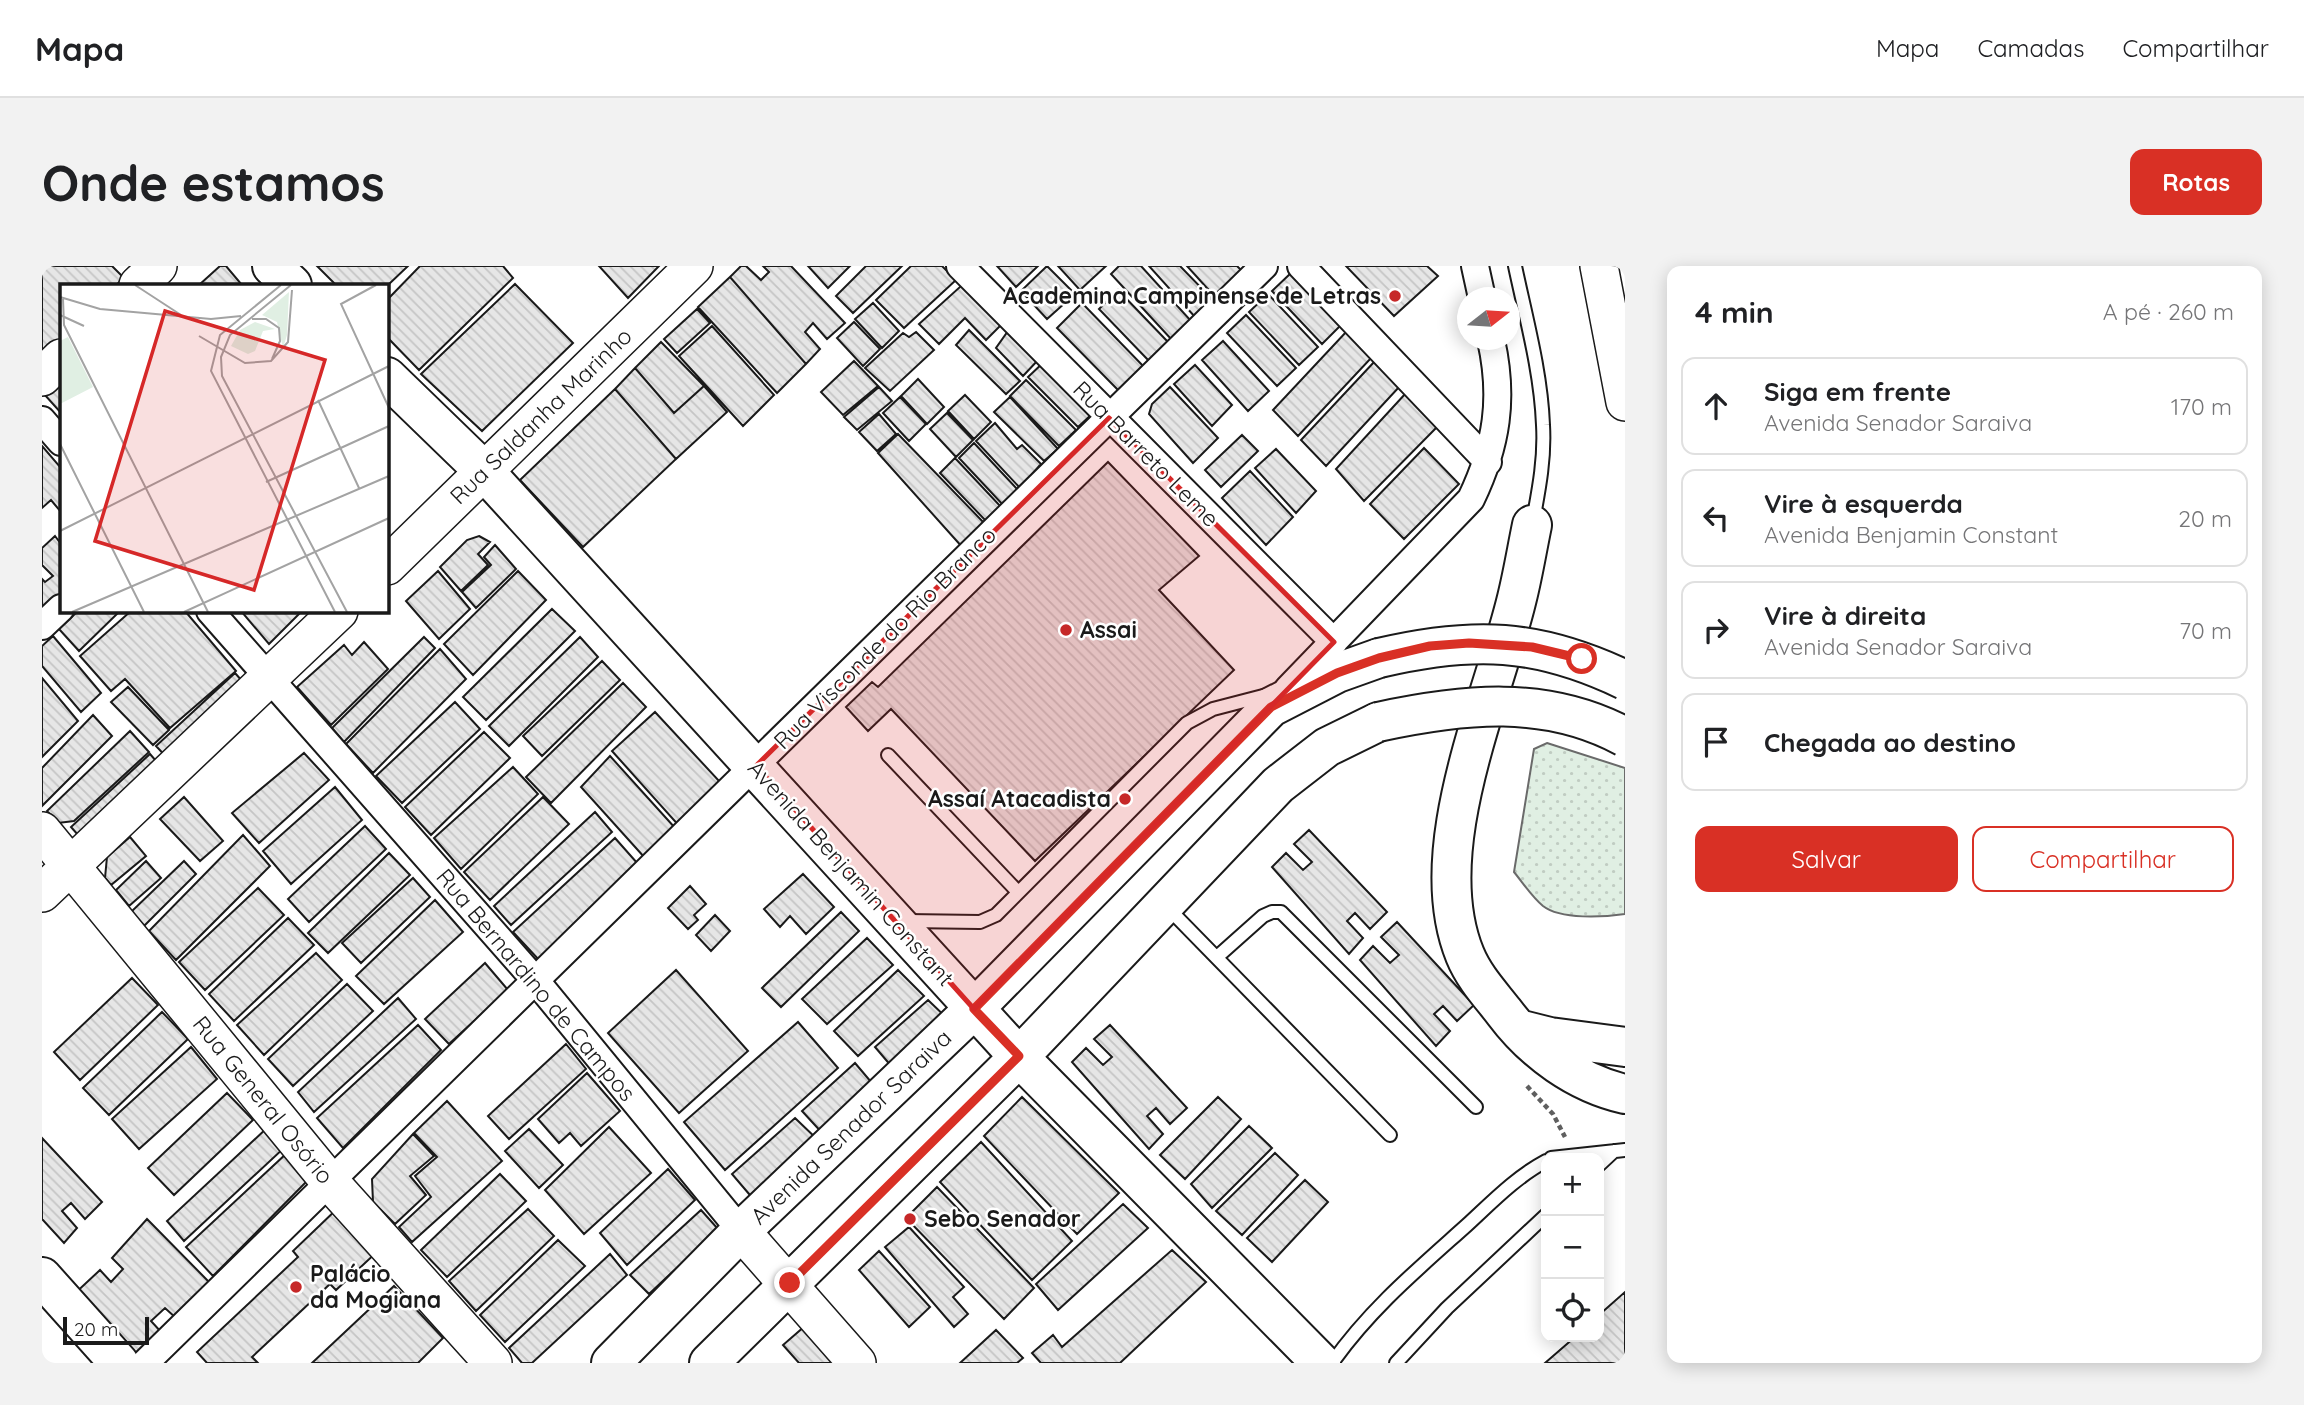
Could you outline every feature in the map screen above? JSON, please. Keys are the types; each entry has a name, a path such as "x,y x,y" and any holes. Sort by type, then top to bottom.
{"main road":[{"path":"272,266 291,284"},
{"name":"Avenida Benjamin Constant","path":"388,378 485,472 756,766 892,921 974,1009 1321,1363"},
{"path":"1532,525 1517,598 1459,802 1452,869 1456,921 1465,955 1481,984 1516,1028 1574,1076 1625,1094"},
{"name":"Avenida Senador Saraiva","path":"611,1363 741,1231 974,1009 1279,699 1379,658 1430,646 1469,643 1532,647 1582,659 1625,680"},
{"path":"709,1363 1019,1056 1278,785 1327,747 1378,722 1443,708 1507,705 1556,711 1599,723 1625,737"},
{"path":"1516,1028 1550,1037 1625,1047"},
{"path":"42,1277 118,1363"}],"street":[{"path":"139,284 158,266"},
{"name":"Rua Saldanha Marinho","path":"388,565 694,266"},
{"name":"Rua Barreto Leme","path":"960,266 1334,642"},
{"name":"Rua Visconde do Rio Branco","path":"145,1363 1264,266"},
{"path":"1301,266 1488,462"},
{"path":"1475,266 1480,287"},
{"path":"1599,266 1624,392"},
{"path":"1279,699 1471,499 1488,462 1497,411 1498,372 1493,350"},
{"path":"42,377 60,359"},
{"path":"42,420 60,441"},
{"path":"42,626 60,609"},
{"name":"Rua Bernardino de Campos","path":"211,612 536,981 741,1231 790,1283 857,1363"},
{"path":"42,893 338,612"},
{"name":"Rua General Osório","path":"42,831 330,1182 493,1363"}],"lane":[{"path":"1515,266 1536,370 1543,425 1542,473 1532,525"},
{"path":"892,921 988,920 1187,723 1213,709 1279,699"},
{"path":"888,755 1018,892"},
{"path":"1165,904 1390,1135"},
{"path":"1217,957 1263,916 1280,912 1476,1107"},
{"path":"1594,1153 1619,1150"},
{"path":"1604,1161 1619,1150"},
{"path":"1332,1363 1358,1326 1381,1301 1518,1179 1541,1164"},
{"path":"1396,1363 1447,1308 1545,1216"}],"highlighted area":[{"path":"1109,418 1334,642 974,1009 756,766"}],"green space":[{"path":"1547,743 1625,768 1625,914 1560,914 1543,906 1514,872 1534,749"}],"building":[{"path":"42,266 112,266 124,278 117,284 60,284 60,341 42,359"},
{"path":"220,266 226,266 241,284 200,284"},
{"path":"317,266 408,266 388,285 335,284"},
{"path":"420,266 503,266 513,278 419,370 388,338 388,299"},
{"path":"599,266 659,266 628,298"},
{"path":"741,266 746,266 761,280 769,272 763,266 791,266 845,323 827,339 813,323 805,332 820,349 806,364 730,277"},
{"path":"808,266 850,266 828,288"},
{"path":"866,266 902,266 853,313 836,296"},
{"path":"911,266 942,266 956,280 904,328 876,300"},
{"path":"997,266 1038,266 1016,287"},
{"path":"1047,266 1075,294 1047,319 1021,291"},
{"path":"1058,266 1106,266 1080,290"},
{"path":"1119,266 1141,266 1191,321 1172,340 1111,274"},
{"path":"1149,266 1180,266 1212,299 1195,317"},
{"path":"1187,266 1237,266 1243,272 1216,298"},
{"name":"Academina Campinense de Letras","path":"1346,266 1427,266 1438,276 1394,316"},
{"path":"1291,273 1341,325 1322,344 1272,291"},
{"path":"730,277 806,364 777,393 698,307"},
{"path":"515,284 573,343 482,431 421,374"},
{"path":"961,286 1001,325 986,340 965,318 939,344 919,324"},
{"path":"1118,290 1169,343 1150,362 1099,309"},
{"path":"1268,294 1318,347 1299,365 1249,312"},
{"path":"873,303 899,331 882,348 855,319"},
{"path":"1082,303 1146,369 1121,393 1057,328"},
{"path":"697,309 710,323 677,353 664,339"},
{"path":"1246,315 1296,368 1277,386 1227,333"},
{"path":"854,322 880,349 863,366 837,338"},
{"path":"712,326 774,395 743,426 679,356"},
{"path":"969,330 1020,381 1006,394 956,345"},
{"path":"1008,331 1039,359 1023,376 996,348"},
{"path":"1347,331 1372,357 1298,436 1273,410"},
{"path":"916,332 934,350 890,391 865,368 903,333 909,337"},
{"path":"1223,341 1269,391 1248,411 1202,360"},
{"path":"661,342 704,386 674,413 635,368"},
{"path":"854,361 878,386 843,415 821,392"},
{"path":"1375,361 1400,386 1326,466 1301,440"},
{"path":"1044,362 1092,414 1078,427 1028,377"},
{"path":"1195,365 1232,405 1212,426 1174,384"},
{"path":"635,368 674,413 704,386 727,412 676,459 615,389"},
{"path":"60,378 60,412 44,394"},
{"path":"918,379 944,407 927,424 901,396"},
{"path":"1026,380 1076,430 1059,446 1010,396"},
{"path":"879,387 892,401 857,430 844,417"},
{"path":"1170,387 1218,438 1193,463 1149,414 1152,404"},
{"path":"615,389 676,459 583,547 520,480"},
{"path":"1406,393 1439,425 1364,501 1336,469"},
{"path":"965,395 991,422 974,439 948,411"},
{"path":"900,397 926,424 909,441 883,413"},
{"path":"1010,397 1058,449 1044,461 994,412"},
{"path":"947,413 973,440 956,457 930,429"},
{"path":"879,414 896,434 877,451 859,432"},
{"path":"995,423 1017,449 1022,445 1041,464 1020,488 976,441"},
{"path":"898,434 986,525 963,548 878,453"},
{"path":"1242,435 1258,451 1221,487 1205,470"},
{"path":"974,443 1018,490 1004,506 959,458"},
{"path":"42,446 60,467 60,511 51,500 42,508"},
{"path":"1424,448 1459,484 1404,539 1370,504"},
{"path":"1276,449 1316,491 1296,513 1255,468"},
{"path":"955,458 1002,508 987,522 940,473"},
{"name":"Assai","path":"1108,462 1199,556 1159,590 1234,670 1035,861 891,709 868,731 846,707 872,682 878,687"},
{"path":"1250,471 1293,517 1266,545 1222,498"},
{"path":"55,536 60,543 60,599 42,616 42,579 45,582 53,576 42,565 42,548"},
{"path":"479,536 490,542 478,554 488,565 461,591 440,567 467,540"},
{"path":"495,545 516,569 476,608 462,592 491,565 484,557"},
{"path":"438,571 470,609 439,639 406,601"},
{"path":"518,571 546,600 473,675 444,644"},
{"path":"552,609 575,631 486,720 463,697"},
{"path":"77,612 119,612 79,651 59,629"},
{"path":"130,612 186,612 236,671 170,728 125,679 111,691 80,656"},
{"path":"242,612 301,612 269,644"},
{"path":"53,636 101,693 81,712 42,666 42,646"},
{"path":"424,637 435,648 344,742 332,728"},
{"path":"580,637 598,657 509,746 489,726"},
{"path":"364,642 388,669 331,725 297,687 344,645 352,655"},
{"path":"440,649 466,679 373,773 346,744"},
{"path":"602,661 620,680 542,756 523,736"},
{"path":"235,673 250,690 172,763 156,746"},
{"path":"42,678 78,721 42,757"},
{"path":"623,683 646,707 551,803 526,777"},
{"path":"128,687 169,730 153,745 111,702"},
{"path":"455,702 480,729 402,803 376,776"},
{"path":"655,712 720,782 681,828 612,751"},
{"path":"93,715 112,736 42,806 42,768"},
{"path":"130,731 149,752 74,821 58,823 47,811"},
{"path":"484,732 510,758 431,835 405,807"},
{"path":"304,753 329,780 259,843 232,813"},
{"path":"150,754 163,769 86,844 71,827"},
{"path":"610,756 676,829 645,858 581,787"},
{"path":"513,767 538,794 461,869 434,838"},
{"path":"335,787 362,820 291,884 263,851"},
{"path":"184,797 223,841 200,861 160,819"},
{"path":"543,797 569,824 490,900 464,872"},
{"path":"595,812 612,832 511,925 494,906"},
{"path":"365,826 386,849 309,922 288,899"},
{"path":"1309,830 1387,912 1370,929 1355,913 1347,921 1363,938 1349,954 1272,867 1286,853 1303,870 1312,862 1294,844"},
{"path":"243,835 270,866 176,960 149,931"},
{"path":"130,837 146,856 111,885 105,878 107,857"},
{"path":"615,838 638,864 540,961 513,932"},
{"path":"389,853 410,875 328,953 308,933"},
{"path":"146,861 161,878 129,906 116,890"},
{"path":"184,861 196,874 144,926 131,912"},
{"path":"803,874 834,907 806,934 790,916 780,927 764,909"},
{"path":"413,878 430,897 361,963 342,943"},
{"path":"690,886 706,904 694,915 698,920 688,929 668,908"},
{"path":"258,888 284,915 205,990 179,962"},
{"path":"435,900 463,932 384,1004 356,976"},
{"path":"841,912 859,931 781,1007 762,988"},
{"path":"715,915 730,931 711,951 696,935"},
{"path":"288,918 314,945 234,1021 209,994"},
{"path":"1397,922 1474,1005 1457,1021 1443,1006 1434,1014 1450,1031 1436,1046 1360,960 1373,946 1390,963 1399,955 1381,937"},
{"path":"867,938 893,965 827,1024 802,999"},
{"path":"316,953 342,980 264,1055 237,1025"},
{"path":"485,963 508,990 449,1044 425,1019"},
{"path":"676,970 748,1051 679,1113 608,1033"},
{"path":"898,970 924,996 858,1056 834,1031"},
{"path":"132,978 158,1005 80,1080 54,1052"},
{"path":"347,984 373,1011 293,1086 268,1059"},
{"path":"398,998 416,1019 314,1112 298,1092"},
{"path":"928,1000 953,1024 898,1074 875,1047"},
{"path":"162,1012 188,1039 109,1115 83,1088"},
{"path":"798,1022 838,1068 725,1170 684,1122"},
{"path":"418,1025 441,1050 343,1148 317,1118"},
{"path":"1110,1025 1187,1108 1170,1124 1156,1108 1147,1116 1163,1134 1149,1149 1072,1062 1086,1048 1103,1065 1112,1057 1094,1039"},
{"path":"566,1044 586,1069 509,1139 488,1116"},
{"path":"191,1047 217,1079 139,1149 112,1119"},
{"path":"855,1063 877,1089 825,1136 802,1111"},
{"path":"587,1073 620,1111 581,1146 570,1133 559,1143 538,1119"},
{"path":"227,1093 253,1120 174,1195 148,1168"},
{"path":"1022,1097 1119,1193 1077,1234 984,1136"},
{"path":"1218,1097 1241,1119 1185,1179 1160,1155"},
{"path":"447,1101 502,1161 412,1242 399,1227 431,1197 415,1176 437,1157 414,1133"},
{"path":"795,1118 820,1142 755,1201 732,1174"},
{"path":"1249,1126 1272,1148 1212,1208 1191,1184"},
{"path":"268,1127 285,1147 184,1241 167,1221"},
{"path":"609,1127 651,1173 584,1234 545,1190"},
{"path":"529,1129 563,1165 539,1188 505,1151"},
{"path":"413,1134 434,1156 410,1176 426,1195 395,1224 373,1202 372,1179"},
{"path":"42,1138 102,1202 85,1219 71,1203 62,1211 77,1228 64,1243 42,1219"},
{"path":"981,1142 1072,1241 1032,1280 940,1182"},
{"path":"287,1153 310,1178 213,1276 186,1247"},
{"path":"1275,1153 1298,1175 1242,1235 1216,1211"},
{"path":"668,1169 695,1200 627,1265 600,1233"},
{"path":"500,1174 526,1201 447,1277 421,1250"},
{"path":"1305,1180 1328,1202 1272,1262 1247,1238"},
{"path":"937,1187 1034,1288 1004,1319 906,1218"},
{"path":"1123,1204 1148,1228 1058,1310 1036,1284"},
{"name":"Palácio da Mogiana","path":"339,1207 379,1250 336,1290 330,1284 252,1357 258,1363 207,1363 197,1352 298,1257 293,1251"},
{"path":"528,1209 554,1236 476,1311 449,1281"},
{"path":"701,1210 718,1229 649,1294 630,1275"},
{"path":"147,1219 210,1283 176,1318 165,1308 151,1321 162,1333 135,1360 71,1297 100,1270 111,1282 123,1269 112,1258"},
{"path":"909,1227 964,1287 953,1297 968,1314 954,1327 885,1247"},
{"path":"558,1240 585,1266 505,1342 480,1315"},
{"path":"1172,1250 1206,1282 1120,1363 1041,1363 1032,1353 1053,1335 1062,1347"},
{"path":"879,1251 930,1307 909,1327 859,1270"},
{"path":"610,1254 627,1275 532,1363 522,1363 509,1348"},
{"path":"394,1286 443,1338 418,1363 312,1363"},
{"path":"1625,1292 1625,1363 1545,1363 1569,1342 1604,1342 1604,1311"},
{"path":"805,1326 836,1363 799,1363 783,1345"},
{"path":"996,1330 1023,1358 1017,1363 960,1363"}],"place":[{"name":"Academina Campinense de Letras","path":"1395,296"},
{"name":"Assai","path":"1066,630"},
{"name":"Assaí Atacadista","path":"1125,799"},
{"name":"Sebo Senador","path":"910,1219"},
{"name":"Palácio da Mogiana","path":"296,1287"}],"route":[{"path":"790,1283 1019,1056 974,1009 1271,707 1337,673 1379,658 1430,646 1469,643 1532,647 1582,659"}]}
